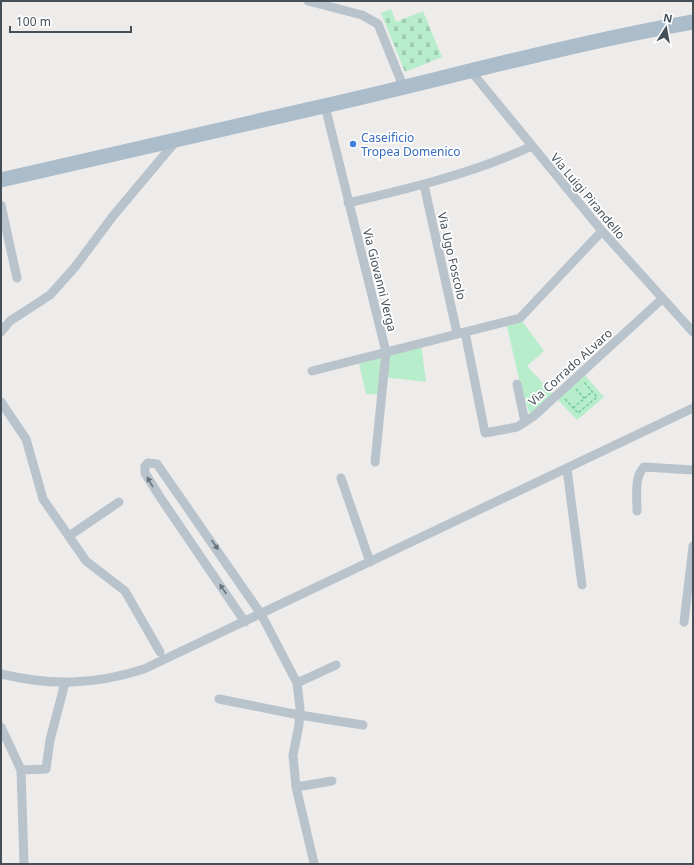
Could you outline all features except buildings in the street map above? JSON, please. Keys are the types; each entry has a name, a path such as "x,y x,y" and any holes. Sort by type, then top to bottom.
{"main road":[{"path":"1,180 178,138 325,106 470,70 647,30 693,22"}],"street":[{"path":"313,2 362,15 378,24 404,86"},
{"name":"Via Luigi Pirandello","path":"470,70 602,231 693,332"},
{"name":"Via Giovanni Verga","path":"325,106 348,204 386,352 375,462"},
{"path":"1,332 10,321 50,295 75,267 113,216 178,138"},
{"path":"348,204 424,185 503,160 532,146"},
{"name":"Via Ugo Foscolo","path":"424,185 485,433"},
{"path":"1,205 17,278"},
{"path":"312,371 520,318 602,231"},
{"name":"Via Corrado ALvaro","path":"485,433 517,427 534,416 662,299"},
{"path":"517,384 525,422"},
{"path":"1,402 26,440 43,499 86,561 125,591 160,652"},
{"path":"1,674 40,682 65,683 118,678 144,669 693,408"},
{"path":"245,622 145,473 145,466 148,463 157,464 261,614 296,683 299,716 293,755 296,787 314,862"},
{"path":"637,511 638,479 640,471 644,467 693,470"},
{"path":"566,469 582,585"},
{"path":"341,478 370,562"},
{"path":"69,536 119,502"},
{"path":"684,622 693,546"},
{"path":"296,683 336,665"},
{"path":"21,770 46,769 50,740 65,683"},
{"path":"219,699 299,716 363,725"},
{"path":"1,727 21,770 24,864"},
{"path":"296,787 332,781"}],"path":[{"path":"559,393 578,413 597,397 578,376"},
{"path":"570,383 584,398"},
{"path":"573,408 592,392"}],"green space":[{"path":"391,9 396,22 423,11 442,57 405,72 381,13"},
{"path":"520,318 544,351 527,366 555,396 582,372 604,397 577,420 555,397 530,415 520,383 506,322"},
{"path":"421,343 426,382 384,377 382,395 366,394 358,359"}],"place":[{"name":"Caseificio Tropea Domenico","path":"353,144"}]}
